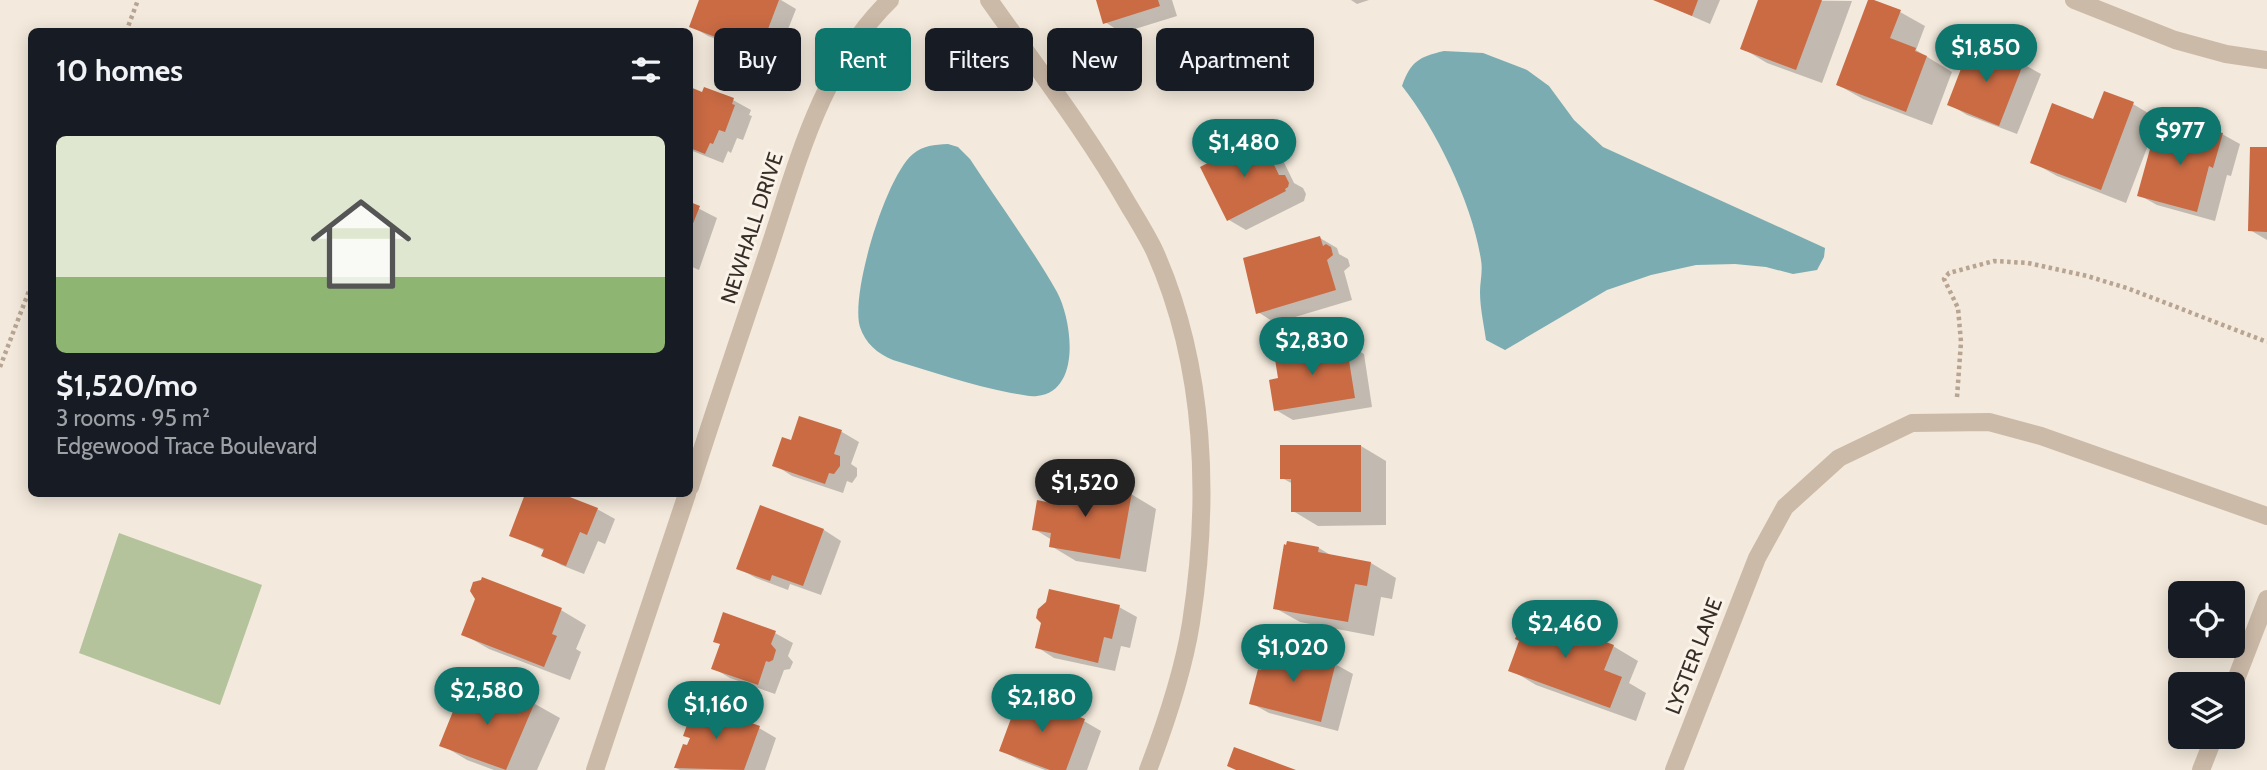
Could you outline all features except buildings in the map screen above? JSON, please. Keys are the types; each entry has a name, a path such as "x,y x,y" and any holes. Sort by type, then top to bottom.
{"street":[{"name":"NEWHALL DRIVE","path":"693,477 811,122 839,64 870,20 890,0"},
{"path":"989,0 1110,172 1155,252 1180,322 1195,394 1202,498 1200,546 1191,625 1176,688 1147,770"},
{"path":"2074,0 2175,40 2226,54 2267,60"},
{"name":"LYSTER LANE","path":"1674,770 1757,558 1786,507 1839,458 1912,424 1989,422 2040,436 2267,516"},
{"path":"595,770 686,497"},
{"path":"2239,672 2267,599"},
{"path":"2201,770 2209,749"}],"path":[{"path":"128,28 138,0"},
{"path":"1955,422 1961,342 1958,308 1944,279 1949,273 1994,261 2028,263 2087,276 2127,288 2267,342"},
{"path":"0,367 28,294"}],"green space":[{"path":"119,533 262,585 220,705 79,653"}],"water":[{"path":"1444,51 1483,53 1527,70 1549,86 1574,120 1603,147 1825,248 1824,257 1817,270 1793,274 1766,267 1735,264 1696,265 1651,275 1607,290 1505,350 1486,340 1480,298 1482,264 1470,216 1440,145 1402,86 1417,61"},
{"path":"948,144 958,147 970,159 1057,292 1067,319 1070,353 1061,382 1051,391 1037,396 1024,395 922,369 882,355 862,333 858,311 865,264 892,186 903,166 917,151 925,147"}]}
